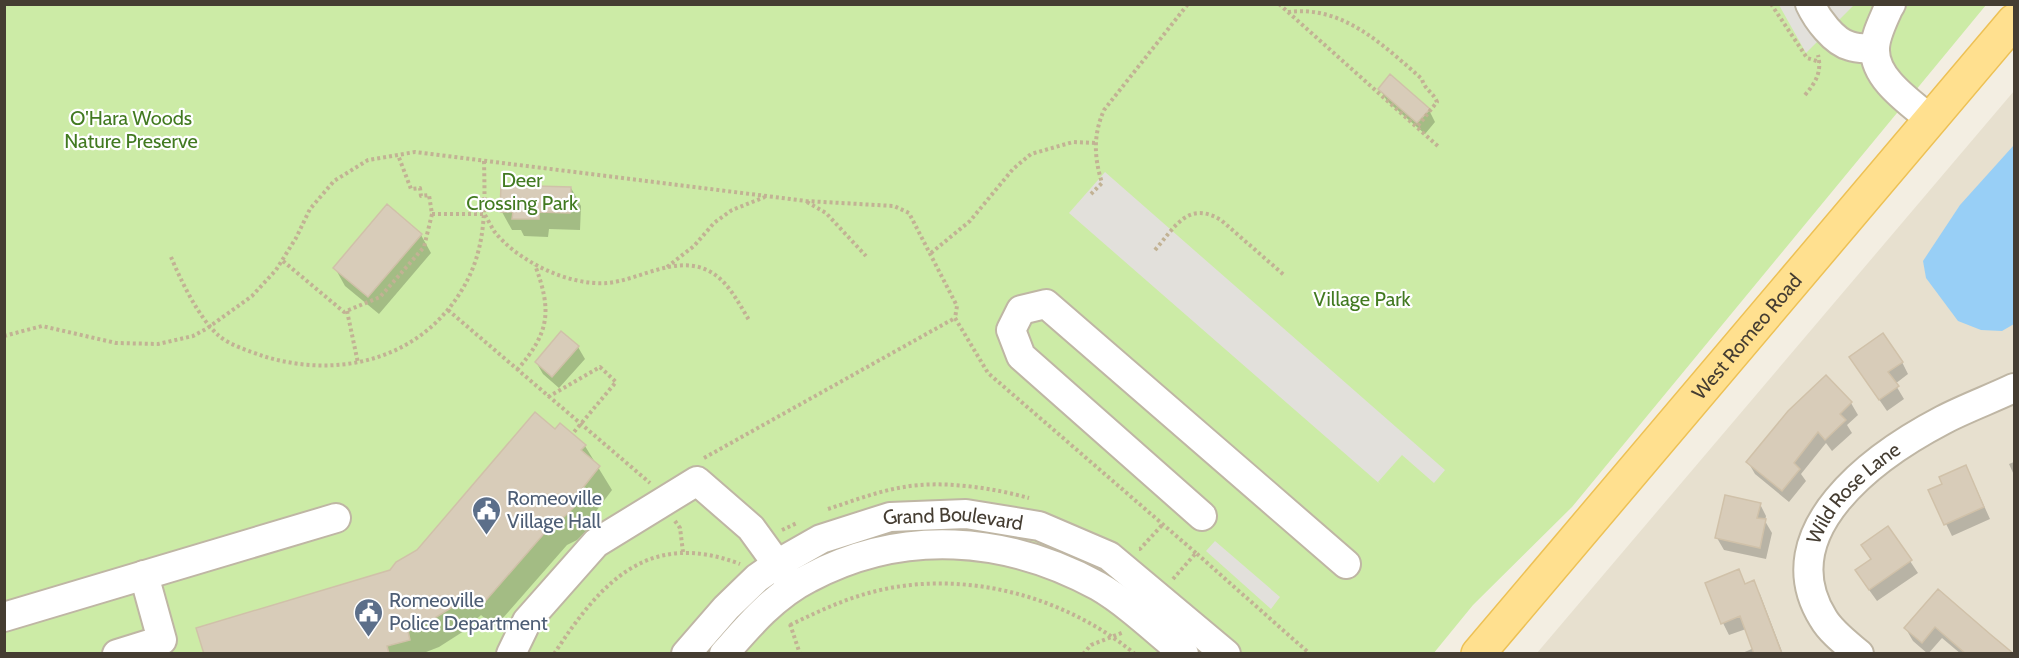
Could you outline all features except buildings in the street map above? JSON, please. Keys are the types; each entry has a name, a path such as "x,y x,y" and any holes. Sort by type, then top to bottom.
{"main road":[{"name":"West Romeo Road","path":"1478,654 2014,21"}],"street":[{"path":"1810,4 1820,22 1848,46 1875,49"},
{"path":"1887,6 1875,49 1880,72 1930,120"},
{"path":"1202,516 1021,356 1011,330 1021,310 1046,304 1346,564"},
{"name":"Wild Rose Lane","path":"1859,654 1824,620 1812,595 1808,567 1809,551 1818,528 1848,487 1887,455 1944,419 2014,388"},
{"path":"511,654 527,621 596,543 697,471 751,528 794,588"},
{"name":"Grand Boulevard","path":"686,654 726,608 758,578 777,564 821,539 890,517 966,514 1039,526 1109,556 1226,654"},
{"path":"4,617 336,518"},
{"name":"Grand Boulevard","path":"724,654 749,624 775,601 807,578 850,559 903,546 955,543 1003,549 1056,566 1100,587 1184,654"},
{"path":"117,654 162,640 144,576"}],"path":[{"path":"1091,194 1102,183 1096,162 1095,143 1097,126 1104,110 1188,4"},
{"path":"1279,4 1440,148"},
{"path":"1301,4 1301,10"},
{"path":"1771,4 1807,58 1820,62 1818,77 1805,94"},
{"path":"1288,12 1301,10 1322,13 1346,21 1380,42 1422,79 1424,86 1435,96 1437,102 1417,127"},
{"path":"931,253 970,220 1013,169 1031,154 1073,142 1095,143"},
{"path":"4,336 42,326 116,343 158,344 193,336 252,296 283,261 310,209 334,181 368,160 415,152 806,201 894,206 909,213 957,306 955,318 988,373 1196,553"},
{"path":"283,261 344,312 380,297 424,247 432,214 429,195 421,195 420,188 411,189 398,155"},
{"path":"171,257 181,280 210,326 219,336 233,344 282,362 338,366 379,357 418,337 434,325 460,293 483,240 484,161"},
{"path":"666,267 694,246 714,223 732,210 767,196"},
{"path":"806,201 826,213 866,256"},
{"path":"1155,250 1176,225 1188,216 1199,211 1210,213 1284,274"},
{"path":"432,214 485,214"},
{"path":"485,214 494,231 510,246 542,269 577,281 606,283 686,264 708,270 721,279 734,293 749,320"},
{"path":"518,370 538,341 547,311 545,293 535,264"},
{"path":"448,310 652,486"},
{"path":"347,311 358,363"},
{"path":"697,471 955,318"},
{"path":"548,397 600,367 616,382 574,432"},
{"path":"554,654 572,626 611,581 634,566 662,554 683,552 725,558 746,566"},
{"path":"790,625 822,609 854,597 886,589 922,584 995,588 1038,600 1069,612 1099,628 1135,654"}],"shaded area":[{"path":"1779,5 1854,5 1806,53"},
{"path":"2014,91 2014,653 1537,653"},
{"path":"1105,172 1445,470 1434,483 1402,455 1378,482 1381,485 1069,213"},
{"path":"1215,541 1280,597 1271,609 1206,551"}],"green space":[{"path":"4,5 1986,5 1572,507 1473,605 1433,654 5,653"}],"water":[{"path":"2014,145 2014,324 2002,331 1981,330 1958,321 1926,278 1923,261 1960,205"}],"place":[{"name":"Romeoville Village Hall","path":"486,536"},
{"name":"Romeoville Police Department","path":"368,638"}],"park label":[{"name":"O'Hara Woods Nature Preserve","path":"131,130"},
{"name":"Deer Crossing Park","path":"522,192"},
{"name":"Village Park","path":"1362,299"}]}
